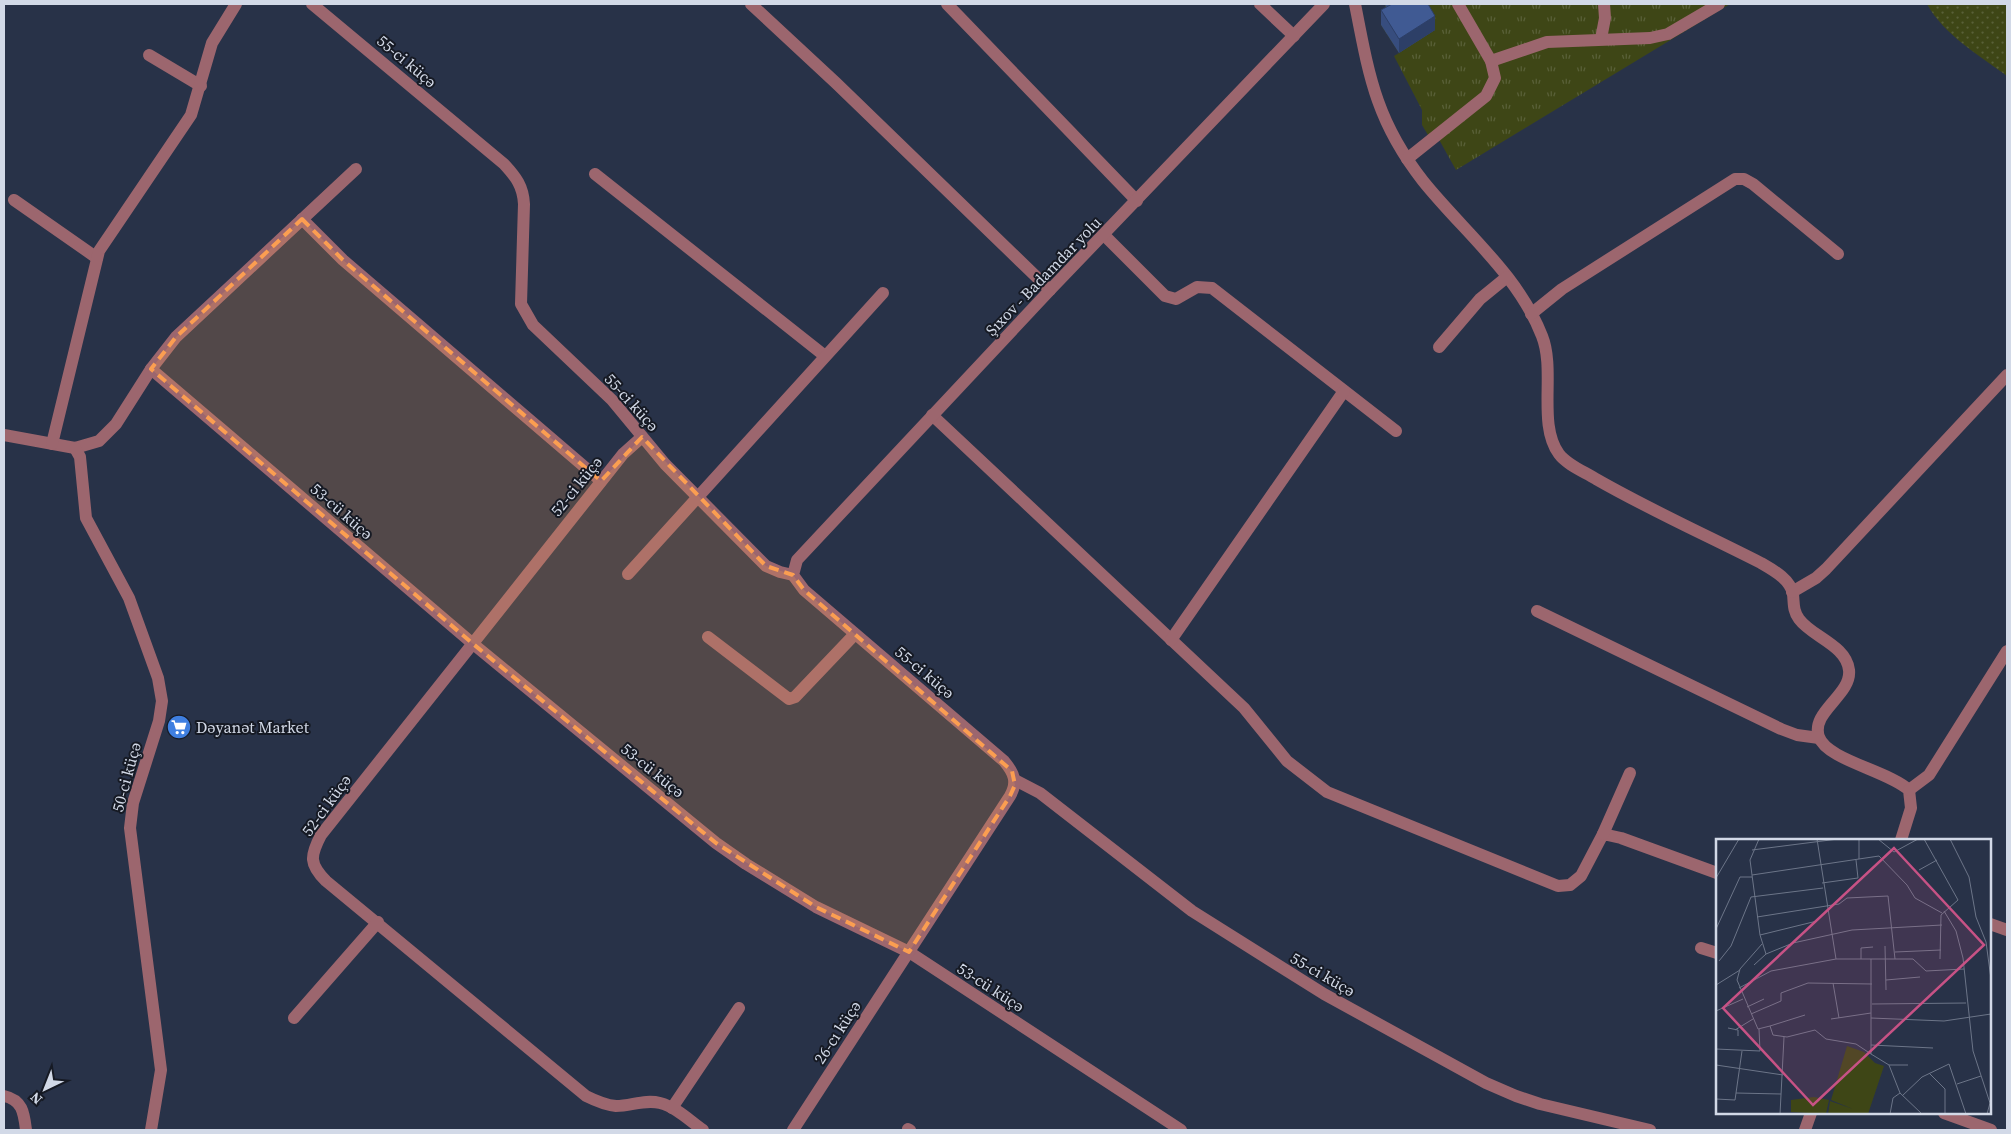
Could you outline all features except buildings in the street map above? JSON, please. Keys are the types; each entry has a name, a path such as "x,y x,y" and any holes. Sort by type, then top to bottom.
{"street":[{"path":"52,444 99,251 191,115 212,43 236,4"},
{"name":"55-ci küçə","path":"312,4 504,164 517,178 523,190 521,304 532,325 612,400 642,437 696,497 766,566 793,575 804,590 1004,761 1012,771 1015,780 1040,793 1192,911 1324,994 1486,1083 1540,1104 1650,1130"},
{"path":"751,4 836,83 1050,290"},
{"path":"946,4 1136,201"},
{"path":"1260,4 1294,36"},
{"name":"Şıxov - Badamdar yolu","path":"793,575 797,560 1050,290 1324,4"},
{"path":"1355,4 1376,101 1389,130 1424,182 1481,244 1507,277 1532,314 1547,352 1549,425 1552,440 1559,455 1622,494 1761,563 1778,574 1792,592 1794,610 1799,619 1808,629 1831,644 1844,658 1849,670 1847,681 1820,720 1819,738"},
{"path":"1407,159 1486,96 1495,78 1491,60 1458,4"},
{"path":"1601,39 1605,18 1604,4"},
{"path":"1491,60 1547,42 1650,38 1668,34 1719,4"},
{"path":"149,55 201,86"},
{"path":"4,435 75,448 99,441 116,424 151,369 176,337 356,169"},
{"path":"595,174 825,356"},
{"path":"1532,314 1562,289 1735,179 1744,179 1753,184 1838,254"},
{"path":"14,200 97,258"},
{"path":"302,218 349,266 601,481"},
{"path":"1104,235 1165,296 1176,299 1197,287 1212,288 1396,431"},
{"path":"1439,347 1480,299 1507,277"},
{"path":"628,574 696,497 883,294"},
{"name":"53-cü küçə","path":"151,369 472,643 716,843 746,864 816,907 909,952 1181,1130"},
{"path":"1792,592 1816,578 1826,569 2007,376"},
{"path":"1171,640 1344,391"},
{"path":"932,415 1244,708 1287,761 1327,792 1558,886 1570,885 1580,876 1603,834 1630,774"},
{"name":"52-ci küçə","path":"642,437 623,454 601,481 321,835 313,850 312,860 315,870 586,1096 603,1104 618,1106 647,1102 660,1103 672,1108 703,1130"},
{"name":"50-ci küçə","path":"75,448 80,457 86,518 129,598 158,678 162,701 159,721 133,803 130,828 161,1070 151,1130"},
{"path":"1537,611 1781,729 1797,735 1819,738 1836,754 1892,778 1909,790 1911,808 1901,839"},
{"path":"708,637 789,698 795,697 855,634"},
{"path":"1909,790 1929,775 2007,651"},
{"path":"909,952 1010,796 1015,780"},
{"path":"1603,834 1621,838 1716,873"},
{"path":"294,1018 378,922"},
{"path":"1991,924 2007,930"},
{"path":"1701,948 1716,953"},
{"name":"26-cı küçə","path":"793,1130 909,952"},
{"path":"672,1108 739,1008"},
{"path":"4,1096 10,1098 24,1110 26,1130"},
{"path":"1805,1130 1811,1114"},
{"path":"1947,1114 1991,1130"}],"highlighted area":[{"path":"302,219 343,260 601,481 642,437 766,566 793,575 804,590 1012,771 1015,785 1010,796 909,952 816,907 716,843 472,643 151,369 176,337"}],"green space":[{"path":"1388,4 1730,4 1456,170 1437,136 1428,135 1422,125 1422,110 1394,56 1399,53 1381,25 1392,18 1385,6"},
{"path":"1927,4 2007,4 2007,76 1952,35"}],"place":[{"name":"Dəyanət Market","path":"179,727"}]}
